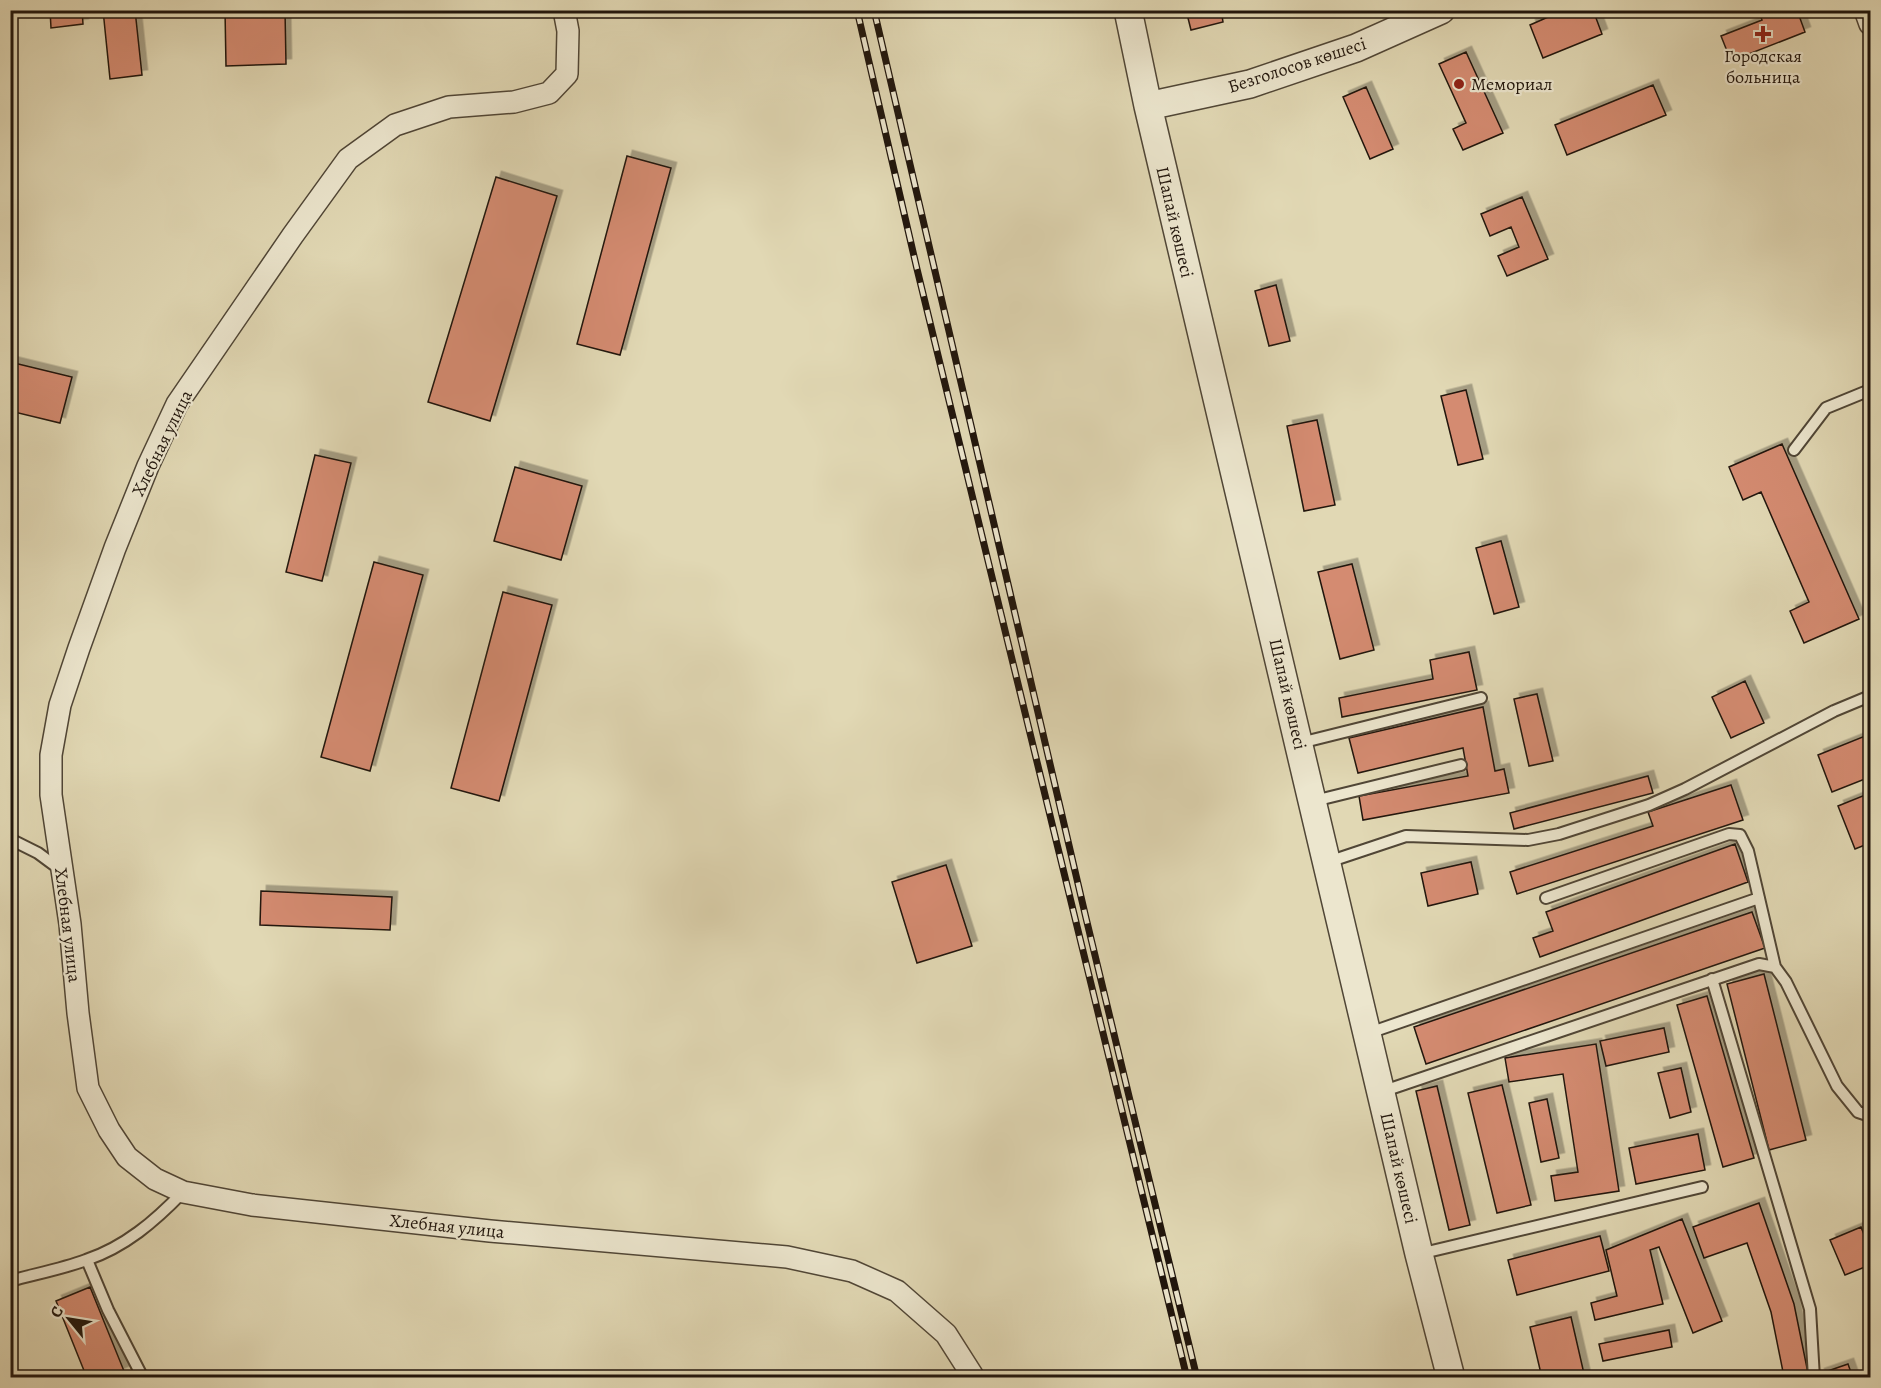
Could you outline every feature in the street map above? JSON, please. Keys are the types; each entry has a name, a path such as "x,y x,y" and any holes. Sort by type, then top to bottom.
{"street":[{"name":"Хлебная улица","path":"564,10 568,31 567,74 549,93 514,102 449,107 395,125 348,159 177,404 148,466 115,548 60,705 51,755 51,795 70,924 88,1088 109,1130 127,1157 155,1179 183,1192 252,1205 479,1230 787,1257 852,1271 897,1291 946,1334 974,1377"},
{"name":"Шапай көшесі","path":"1128,10 1148,106 1419,1254 1451,1377"},
{"name":"Безголосов көшесі","path":"1148,106 1250,84 1356,48 1441,10"},
{"path":"1865,10 1870,24"}],"lane":[{"path":"1794,450 1826,408 1870,390"},
{"path":"1327,862 1406,836 1527,840 1559,834 1649,805 1686,789 1834,711 1870,696"},
{"path":"1299,743 1481,699"},
{"path":"1313,801 1461,765"},
{"path":"1546,898 1729,834 1740,835 1748,851 1776,967 1786,982 1837,1086 1857,1112 1870,1116"},
{"path":"10,839 38,853 62,871"},
{"path":"1368,1034 1759,898"},
{"path":"1381,1092 1759,964 1776,967"},
{"path":"1712,979 1810,1309 1814,1377"},
{"path":"1419,1254 1702,1187"},
{"path":"10,1281 87,1260 129,1239 160,1216 183,1192"},
{"path":"87,1260 108,1310 143,1377"}],"building":[{"path":"50,10 82,10 83,24 51,28"},
{"path":"103,10 135,10 142,75 110,79"},
{"path":"225,10 285,10 286,64 226,66"},
{"path":"1186,10 1221,10 1223,22 1191,30"},
{"path":"1564,10 1593,10 1602,34 1543,58 1530,25"},
{"name":"Городская больница","path":"1758,10 1797,10 1805,32 1731,61 1721,36 1762,20"},
{"path":"1466,52 1503,133 1463,150 1453,129 1466,123 1439,64"},
{"path":"1653,85 1666,115 1567,155 1555,125"},
{"path":"1366,87 1393,149 1370,159 1343,97"},
{"path":"627,156 671,168 620,355 577,344"},
{"path":"496,177 557,196 490,421 428,402"},
{"path":"1522,197 1548,259 1507,276 1498,256 1519,247 1511,227 1490,236 1481,214"},
{"path":"1276,285 1290,341 1269,346 1255,291"},
{"path":"10,362 72,377 60,423 10,411"},
{"path":"1466,390 1483,459 1458,465 1441,396"},
{"path":"1317,420 1335,505 1304,511 1287,426"},
{"path":"1782,444 1859,619 1804,643 1790,611 1809,602 1761,492 1743,500 1729,467"},
{"path":"315,455 351,463 322,581 286,572"},
{"path":"515,467 582,486 561,560 494,541"},
{"path":"1501,541 1519,607 1494,614 1476,548"},
{"path":"374,562 423,575 370,771 321,757"},
{"path":"1352,564 1374,650 1340,659 1318,572"},
{"path":"503,592 552,605 499,801 451,788"},
{"path":"1469,652 1477,690 1342,717 1339,698 1433,679 1430,660"},
{"path":"1745,681 1764,723 1731,738 1712,697"},
{"path":"1537,694 1553,761 1529,766 1514,699"},
{"path":"1483,707 1495,771 1504,769 1509,793 1363,820 1359,796 1468,776 1463,748 1358,773 1349,738"},
{"path":"1870,734 1870,777 1832,792 1818,755"},
{"path":"1648,776 1653,793 1514,829 1510,813"},
{"path":"1731,785 1743,820 1517,894 1510,872 1653,826 1648,812"},
{"path":"1870,793 1870,843 1855,849 1838,806"},
{"path":"1735,844 1748,882 1540,957 1533,938 1553,931 1546,912"},
{"path":"1471,862 1478,894 1428,906 1421,873"},
{"path":"946,865 972,946 917,963 892,882"},
{"path":"261,891 392,897 390,930 260,925"},
{"path":"1752,912 1765,948 1426,1064 1414,1027"},
{"path":"1764,974 1806,1140 1769,1150 1727,984"},
{"path":"1707,996 1754,1158 1723,1167 1677,1005"},
{"path":"1664,1028 1669,1052 1606,1066 1600,1041"},
{"path":"1596,1044 1619,1191 1555,1201 1551,1176 1578,1172 1563,1074 1509,1082 1505,1058"},
{"path":"1681,1068 1691,1112 1670,1118 1658,1073"},
{"path":"1502,1085 1531,1205 1497,1213 1468,1093"},
{"path":"1437,1086 1470,1225 1449,1230 1416,1091"},
{"path":"1547,1099 1559,1158 1541,1162 1529,1103"},
{"path":"1698,1134 1705,1170 1636,1184 1629,1148"},
{"path":"1759,1203 1794,1304 1808,1373 1784,1377 1771,1312 1747,1243 1704,1258 1693,1227"},
{"path":"1682,1219 1722,1321 1693,1333 1659,1247 1650,1250 1663,1304 1595,1320 1591,1303 1617,1296 1606,1250"},
{"path":"1861,1227 1865,1237 1870,1235 1870,1265 1845,1275 1830,1240"},
{"path":"1600,1236 1609,1271 1517,1295 1508,1260"},
{"path":"90,1287 124,1371 108,1378 87,1378 56,1301"},
{"path":"1571,1317 1585,1378 1542,1378 1530,1327"},
{"path":"1669,1330 1672,1347 1603,1361 1599,1344"},
{"path":"1848,1364 1853,1378 1820,1378 1819,1374"}],"railway":[{"path":"857,10 917,269 1187,1378"},
{"path":"874,10 1086,918 1197,1378"}],"place":[{"name":"Городская больница","path":"1763,34"},
{"name":"Мемориал","path":"1459,84"}]}
